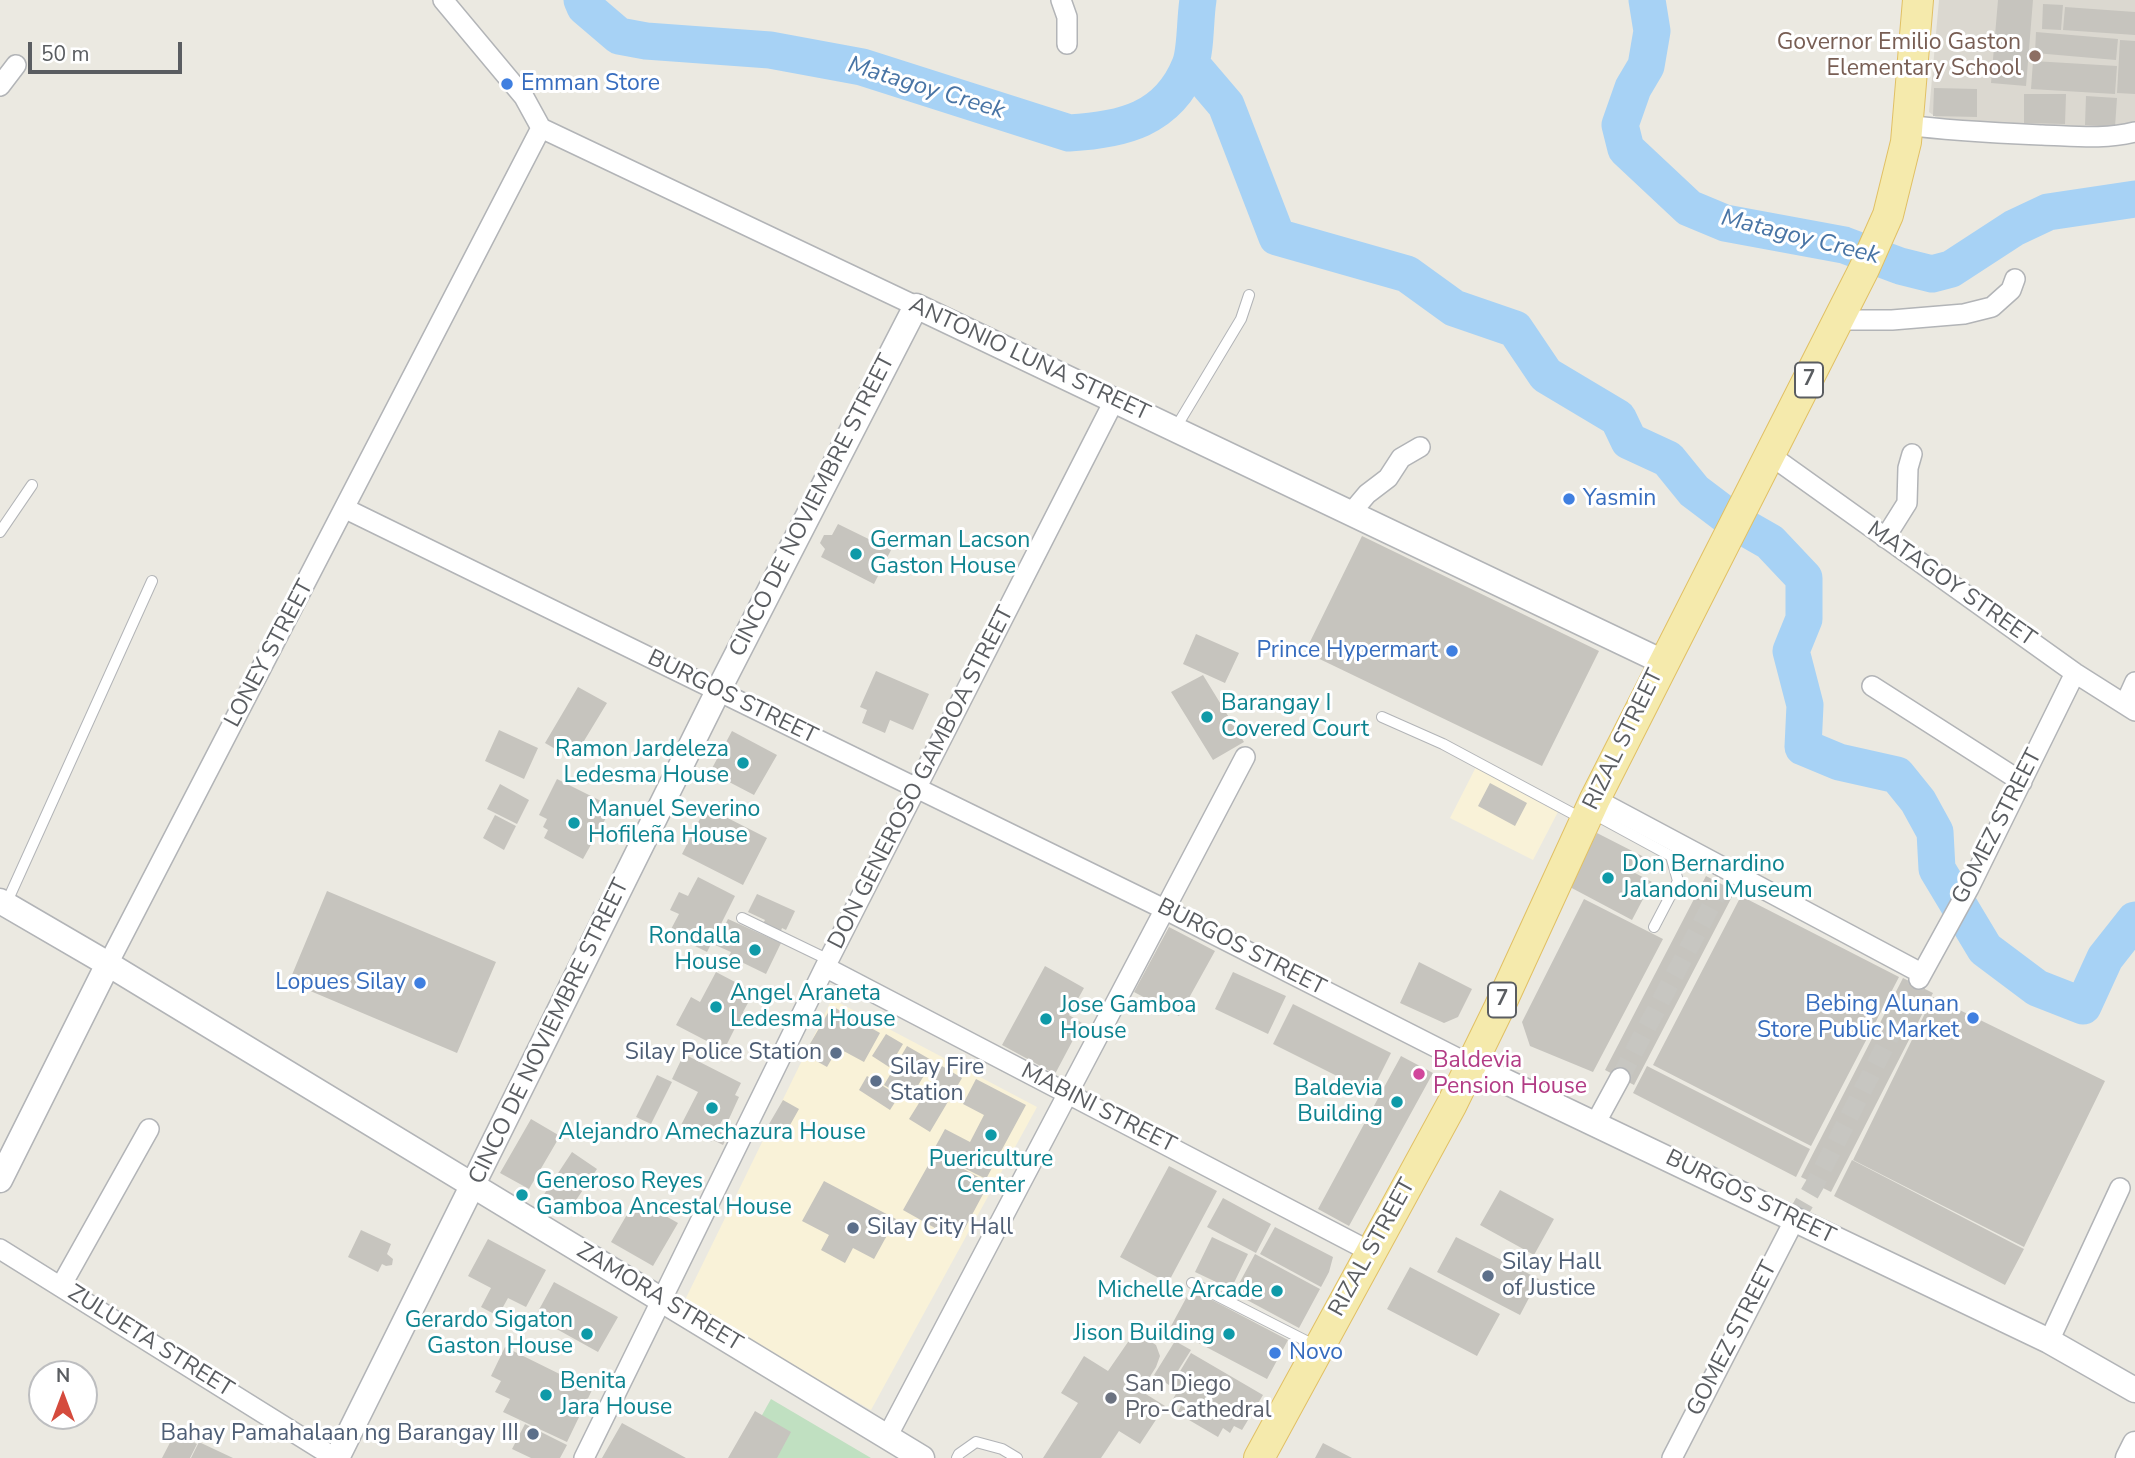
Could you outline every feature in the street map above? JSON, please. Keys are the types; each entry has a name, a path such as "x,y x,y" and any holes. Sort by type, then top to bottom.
{"main road":[{"name":"RIZAL STREET","path":"1259,1458 1471,1065 1589,810 1864,269 1888,215 1900,174 1906,142 1918,0"}],"street":[{"path":"443,0 524,97 541,128"},
{"path":"1061,0 1067,17 1067,44"},
{"path":"0,86 16,65"},
{"path":"1906,125 1948,130 2072,136 2118,137 2135,132"},
{"name":"ANTONIO LUNA STREET","path":"541,128 1663,662"},
{"name":"LONEY STREET","path":"0,1180 108,964 541,128"},
{"path":"1840,320 1892,320 1964,314 1992,307 2011,290 2015,279"},
{"name":"CINCO DE NOVIEMBRE STREET","path":"336,1458 718,691 916,306"},
{"name":"DON GENEROSO GAMBOA STREET","path":"584,1458 827,963 1114,401"},
{"path":"1351,513 1367,494 1388,478 1401,458 1420,447"},
{"path":"1885,538 1907,503 1908,468 1912,454"},
{"name":"MATAGOY STREET","path":"1770,455 2075,673 2130,707"},
{"name":"BURGOS STREET","path":"346,509 1164,909 1471,1065 2049,1341 2135,1390"},
{"name":"GOMEZ STREET","path":"1589,810 1920,976 1969,888 2075,673"},
{"path":"2130,707 2135,682"},
{"path":"1872,686 2022,782"},
{"path":"887,1437 1245,757"},
{"name":"ZAMORA STREET","path":"3,903 922,1458"},
{"name":"MABINI STREET","path":"827,963 1068,1094 1371,1252"},
{"path":"1595,1124 1620,1078"},
{"path":"61,1286 149,1129"},
{"path":"2049,1341 2120,1188"},
{"name":"GOMEZ STREET","path":"1672,1458 1795,1219"},
{"name":"ZULUETA STREET","path":"0,1248 336,1458"},
{"path":"2128,1458 2135,1444"}],"lane":[{"path":"1175,429 1241,319 1248,295"},
{"path":"0,532 32,485"},
{"path":"3,903 152,582"},
{"path":"1382,717 1589,810 1671,856 1678,881 1654,927"},
{"path":"742,918 827,963"},
{"path":"1192,1283 1319,1348"},
{"path":"957,1458 976,1442 1002,1449 1017,1458"}],"shaded area":[{"name":"Governor Emilio Gaston Elementary School","path":"1939,0 2135,0 2135,130 1944,123 1929,112"},
{"path":"1477,765 1560,808 1533,860 1450,818"},
{"path":"832,999 1037,1107 871,1410 684,1302"}],"green space":[{"path":"771,1399 871,1458 738,1458"}],"building":[{"path":"1998,0 2033,0 2026,86 1991,83"},
{"path":"2043,4 2063,5 2061,30 2042,29"},
{"path":"2065,7 2135,12 2135,35 2063,30"},
{"path":"2036,32 2118,39 2116,60 2035,53"},
{"path":"2120,40 2135,41 2135,94 2117,93"},
{"path":"2033,61 2117,66 2115,94 2031,89"},
{"path":"1934,88 1977,89 1977,117 1933,116"},
{"path":"2024,94 2066,94 2065,124 2024,123"},
{"path":"2086,96 2117,98 2115,127 2085,125"},
{"name":"German Lacson Gaston House","path":"838,524 891,550 874,584 821,557 825,549 820,543 824,535 832,535"},
{"name":"Prince Hypermart","path":"1362,536 1599,651 1542,766 1305,652"},
{"path":"1196,634 1239,653 1225,683 1183,664"},
{"path":"876,671 929,694 913,730 890,720 885,733 862,723 867,710 860,707"},
{"name":"Barangay I Covered Court","path":"1203,675 1244,742 1213,760 1171,692"},
{"path":"578,687 607,703 573,759 545,743"},
{"path":"499,730 538,748 524,779 485,761"},
{"name":"Ramon Jardeleza Ledesma House","path":"732,731 777,755 754,795 710,772"},
{"name":"Manuel Severino Hofileña House","path":"557,779 603,802 598,811 607,816 583,859 544,838 548,830 543,827 547,819 539,815"},
{"path":"1490,783 1527,803 1515,826 1478,806"},
{"path":"500,784 529,800 517,824 487,809"},
{"path":"706,807 767,838 743,885 682,854"},
{"path":"495,815 516,826 504,850 483,838"},
{"name":"Don Bernardino Jalandoni Museum","path":"1597,833 1644,857 1635,873 1652,882 1632,920 1568,886"},
{"path":"1706,876 1735,891 1634,1085 1605,1070"},
{"path":"698,877 735,896 707,952 669,933 679,914 670,910 679,892 688,896"},
{"path":"327,891 496,962 457,1053 289,982"},
{"path":"757,894 795,911 786,930 782,928 780,934 762,925 765,920 748,912"},
{"path":"1741,896 1899,977 1811,1146 1653,1065"},
{"path":"1584,899 1663,939 1593,1072 1530,1046 1522,1022"},
{"name":"Rondalla House","path":"728,919 781,943 766,974 729,956 731,952 715,945"},
{"path":"1169,927 1215,951 1179,1016 1134,992"},
{"path":"1419,962 1472,989 1458,1017 1444,1023 1400,1003"},
{"name":"Jose Gamboa House","path":"1045,966 1084,988 1069,1015 1082,1023 1055,1074 1002,1045"},
{"name":"Angel Araneta Ledesma House","path":"716,972 754,992 743,1012 748,1019 743,1028 735,1028 724,1050 676,1025 691,997 700,1002"},
{"path":"1233,972 1286,996 1268,1034 1215,1009"},
{"path":"1903,978 1933,993 1831,1192 1801,1177"},
{"path":"1933,997 2105,1081 2024,1247 1853,1160"},
{"path":"1293,1004 1391,1053 1371,1093 1273,1044"},
{"path":"832,1006 880,1033 864,1062 838,1048 827,1067 804,1054"},
{"path":"886,1034 903,1044 889,1067 872,1056"},
{"path":"907,1046 933,1061 909,1100 884,1085"},
{"name":"Alejandro Amechazura House","path":"684,1054 741,1083 735,1095 739,1097 728,1121 723,1119 719,1126 730,1131 723,1145 680,1127 698,1092 672,1079"},
{"path":"1401,1056 1433,1073 1349,1226 1318,1209"},
{"path":"942,1066 962,1078 930,1132 909,1119"},
{"path":"1647,1066 1810,1149 1796,1177 1633,1093"},
{"path":"657,1075 672,1082 651,1124 636,1117"},
{"path":"867,1076 899,1096 890,1110 859,1090"},
{"path":"976,1079 1026,1105 986,1179 942,1157 989,1183 958,1241 903,1210 935,1153 933,1151 945,1129 970,1142 984,1115 963,1104"},
{"path":"783,1100 799,1109 785,1134 769,1124"},
{"path":"531,1119 560,1136 529,1189 500,1173"},
{"path":"572,1152 597,1169 566,1215 541,1199"},
{"path":"1852,1160 2024,1249 2005,1285 1834,1196"},
{"path":"1169,1166 1217,1191 1168,1283 1120,1257"},
{"name":"Silay City Hall","path":"824,1181 896,1219 874,1259 853,1248 845,1263 821,1250 829,1235 802,1221"},
{"path":"1500,1190 1554,1219 1534,1255 1480,1225"},
{"path":"1223,1198 1271,1224 1256,1253 1207,1227"},
{"path":"636,1199 678,1223 653,1266 611,1242"},
{"path":"1275,1227 1333,1257 1321,1287 1260,1254"},
{"path":"361,1230 391,1244 387,1254 393,1259 392,1265 382,1264 378,1272 348,1257"},
{"path":"1212,1237 1248,1254 1231,1289 1195,1272"},
{"name":"Silay Hall of Justice","path":"1456,1237 1539,1279 1520,1315 1437,1272"},
{"path":"488,1239 546,1270 526,1307 508,1298 498,1316 481,1307 491,1288 468,1276"},
{"name":"Michelle Arcade","path":"1255,1254 1320,1289 1299,1328 1234,1293"},
{"path":"1410,1267 1500,1314 1477,1356 1387,1309"},
{"name":"Gerardo Sigaton Gaston House","path":"554,1282 618,1317 598,1352 535,1317"},
{"name":"Jison Building","path":"1191,1289 1288,1340 1267,1379 1170,1328"},
{"name":"San Diego Pro-Cathedral","path":"1145,1338 1156,1345 1160,1356 1141,1391 1165,1406 1140,1444 1119,1431 1101,1458 1043,1458 1078,1403 1061,1393 1084,1356 1108,1371 1128,1342"},
{"path":"1175,1341 1191,1350 1169,1385 1154,1375"},
{"name":"Benita Jara House","path":"505,1347 592,1390 567,1442 503,1412 510,1399 495,1392 501,1381 491,1376"},
{"path":"1191,1353 1263,1395 1242,1430 1234,1426 1230,1433 1223,1428 1218,1437 1177,1413 1182,1404 1173,1399 1177,1392 1170,1388"},
{"path":"755,1411 791,1432 777,1458 728,1458"},
{"path":"622,1423 686,1458 602,1458"},
{"name":"Bahay Pamahalaan ng Barangay III","path":"525,1424 567,1445 560,1458 531,1458 512,1449"},
{"path":"175,1433 197,1444 190,1458 162,1458"},
{"path":"199,1442 233,1458 191,1458"},
{"path":"1323,1443 1352,1458 1315,1458"}],"waterway":[{"name":"Matagoy Creek","path":"582,0 585,7 619,36 646,41 770,50 862,67 1069,133 1125,125 1156,110 1169,98 1181,84 1192,59 1198,0"},
{"name":"Matagoy Creek","path":"1647,0 1652,31 1646,66 1633,88 1620,125 1626,149 1689,208 1725,223 1844,245 1900,266 1932,274 1951,269 2014,228 2048,212 2135,199"},
{"path":"1191,64 1226,105 1277,237 1407,274 1454,308 1515,329 1546,375 1618,418 1629,441 1668,459 1694,491 1735,522 1770,542 1804,578 1804,619 1791,651 1805,705 1803,747 1839,762 1897,775 1918,801 1935,832 1937,869 1985,949 2037,988 2083,1006 2105,958 2135,920"}],"tunnel":[{"path":"1620,1078 1722,885"},
{"path":"1795,1219 1919,979"}],"place":[{"name":"Governor Emilio Gaston Elementary School","path":"2035,56"},
{"name":"Emman Store","path":"507,84"},
{"name":"Yasmin","path":"1569,499"},
{"name":"German Lacson Gaston House","path":"856,554"},
{"name":"Prince Hypermart","path":"1452,651"},
{"name":"Barangay I Covered Court","path":"1207,717"},
{"name":"Ramon Jardeleza Ledesma House","path":"743,763"},
{"name":"Manuel Severino Hofileña House","path":"574,823"},
{"name":"Don Bernardino Jalandoni Museum","path":"1608,878"},
{"name":"Rondalla House","path":"755,950"},
{"name":"Lopues Silay","path":"420,983"},
{"name":"Angel Araneta Ledesma House","path":"716,1007"},
{"name":"Bebing Alunan Store Public Market","path":"1973,1018"},
{"name":"Jose Gamboa House","path":"1046,1019"},
{"name":"Silay Police Station","path":"836,1053"},
{"name":"Baldevia Pension House","path":"1419,1074"},
{"name":"Silay Fire Station","path":"876,1081"},
{"name":"Baldevia Building","path":"1397,1102"},
{"name":"Alejandro Amechazura House","path":"712,1108"},
{"name":"Puericulture Center","path":"991,1135"},
{"name":"Generoso Reyes Gamboa Ancestal House","path":"522,1195"},
{"name":"Silay City Hall","path":"853,1228"},
{"name":"Silay Hall of Justice","path":"1488,1276"},
{"name":"Michelle Arcade","path":"1277,1291"},
{"name":"Gerardo Sigaton Gaston House","path":"587,1334"},
{"name":"Jison Building","path":"1229,1334"},
{"name":"Novo","path":"1275,1353"},
{"name":"Benita Jara House","path":"546,1395"},
{"name":"San Diego Pro-Cathedral","path":"1111,1398"},
{"name":"Bahay Pamahalaan ng Barangay III","path":"533,1434"}]}
